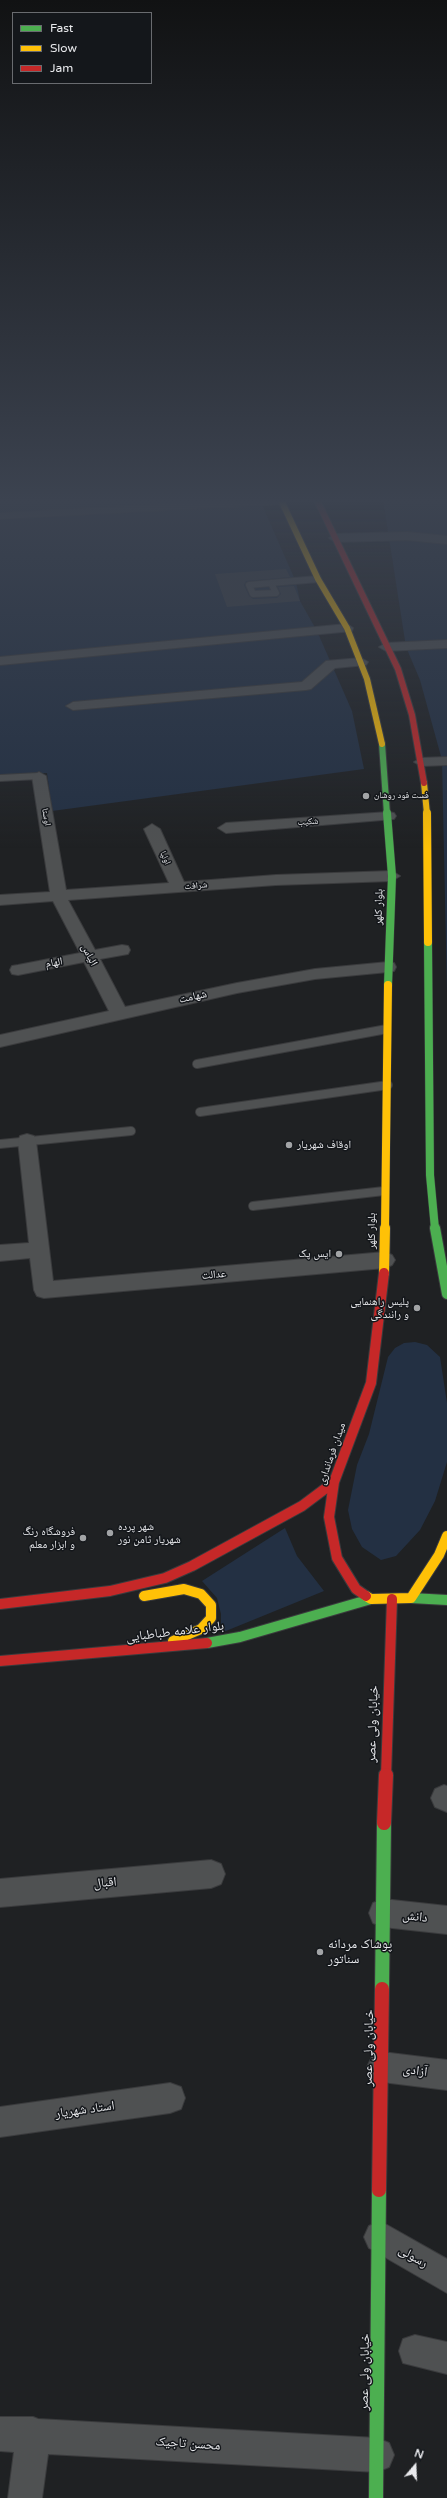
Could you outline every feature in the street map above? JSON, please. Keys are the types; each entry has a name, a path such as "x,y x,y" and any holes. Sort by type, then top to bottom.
{"main road":[{"name":"بلوار کلهر","path":"339,617 361,662 384,749 389,816 392,876 388,967 388,1085 384,1191 385,1260 378,1337"},
{"path":"372,617 398,669 405,691 421,762 427,817 426,894 430,1004 430,1175 436,1240 447,1294"},
{"name":"میدان فرمانداری","path":"371,1598 356,1589 337,1558 330,1536 329,1517 334,1482 371,1383 378,1337"},
{"path":"0,1604 110,1590 165,1578 192,1566 302,1506 334,1482"},
{"path":"411,1598 438,1555 447,1536"},
{"path":"137,1597 184,1590 201,1594 211,1605 211,1618 201,1628 184,1638 147,1650"},
{"path":"37,1599 123,1598"},
{"path":"371,1598 447,1600"},
{"name":"بلوار علامه طباطبایی","path":"0,1661 194,1646 240,1637 371,1598"},
{"name":"خیابان ولی عصر","path":"376,2498 384,1792 392,1599"}],"street":[{"path":"0,661 346,628"},
{"path":"386,647 447,644"},
{"path":"73,706 306,686 331,664 361,662"},
{"path":"421,762 447,761"},
{"name":"اوستا","path":"38,776 59,897"},
{"name":"شکیب","path":"226,828 389,816"},
{"name":"اولیا","path":"152,829 178,887"},
{"name":"شرافت","path":"0,900 59,897 276,880 392,876"},
{"name":"الیاس","path":"59,897 119,1013"},
{"name":"الهام","path":"18,970 122,950"},
{"name":"شهامت","path":"0,1041 119,1013 307,975 388,967"},
{"path":"0,1253 40,1250 27,1141"},
{"name":"عدالت","path":"40,1250 44,1290 385,1260"},
{"name":"اقبال","path":"0,1893 211,1874"},
{"name":"دانش","path":"383,1913 447,1920"},
{"name":"آزادی","path":"382,2067 447,2075"},
{"name":"استاد شهریار","path":"0,2122 170,2098"},
{"name":"رسولی","path":"380,2237 447,2277"},
{"path":"415,2351 447,2358"},
{"name":"محسن تاجیک","path":"0,2434 33,2434 377,2455"},
{"path":"25,2498 33,2434"}],"lane":[{"name":"اوستا","path":"0,778 38,776"},
{"path":"197,1064 387,1029"},
{"path":"200,1112 388,1085"},
{"path":"0,1144 131,1131"},
{"path":"253,1206 384,1191"}],"shaded area":[{"path":"0,617 309,617 317,631 352,711 364,769 52,811 47,773 0,775"},
{"path":"401,617 447,617 447,992 442,760 420,680 406,647"},
{"path":"415,1342 427,1345 440,1357 447,1403 447,1462 435,1501 420,1530 396,1556 381,1560 362,1547 352,1529 348,1510 357,1465 369,1434 388,1357 395,1348 404,1343"},
{"path":"285,1528 297,1556 324,1591 221,1633 221,1614 217,1598 202,1581"}],"traffic: fast":[{"path":"382,744 392,876 388,985"},
{"path":"428,942 430,1175 436,1240 447,1294"},
{"path":"411,1598 447,1600"},
{"path":"207,1643 240,1637 371,1599"},
{"path":"382,1989 384,1823"},
{"path":"376,2498 379,2190"}],"traffic: slow":[{"path":"340,617 347,628 367,679 382,744"},
{"path":"424,783 427,817 428,942"},
{"path":"384,1273 388,985"},
{"path":"366,1596 371,1599 411,1598 439,1555 447,1536"},
{"path":"144,1596 184,1589 201,1594 211,1605 211,1618 201,1629 173,1641"}],"traffic: jam":[{"path":"373,617 398,669 412,715 424,783"},
{"path":"366,1596 356,1589 337,1558 329,1517 334,1482 371,1383 384,1273"},
{"path":"0,1604 110,1591 165,1578 192,1566 302,1506 334,1482"},
{"path":"384,1823 392,1599"},
{"path":"0,1661 207,1643"},
{"path":"379,2190 382,1989"}],"place":[{"name":"فست فود روشان","path":"366,796"},
{"name":"اوقاف شهریار","path":"289,1145"},
{"name":"ایس پک","path":"339,1254"},
{"name":"پلیس راهنمایی و رانندگی","path":"417,1308"},
{"name":"شهر پرده شهریار ثامن نور","path":"110,1533"},
{"name":"فروشگاه رنگ و ابزار معلم","path":"83,1538"},
{"name":"پوشاک مردانه سناتور","path":"320,1952"}]}
